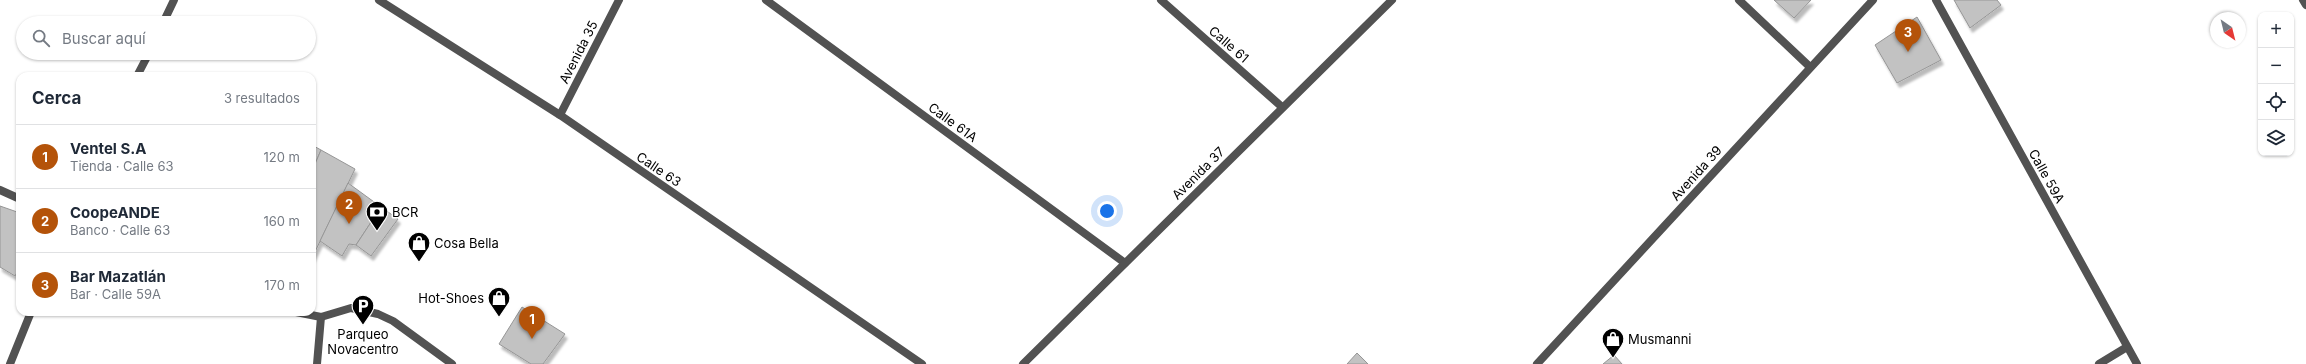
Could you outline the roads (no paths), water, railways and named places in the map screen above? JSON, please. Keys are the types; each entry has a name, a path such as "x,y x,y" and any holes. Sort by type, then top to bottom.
{"street":[{"path":"166,16 174,0"},
{"name":"Calle 63","path":"379,0 560,115 922,364"},
{"name":"Avenida 35","path":"560,115 619,0"},
{"name":"Calle 61A","path":"766,0 1125,263"},
{"name":"Calle 61","path":"1161,0 1282,107"},
{"name":"Avenida 37","path":"1023,364 1392,0"},
{"path":"1739,0 1810,66"},
{"name":"Avenida 39","path":"1538,364 1810,66 1873,0"},
{"name":"Calle 59A","path":"1936,0 2137,364"},
{"path":"2303,0 2306,5"},
{"path":"140,72 146,60"},
{"path":"0,190 16,197"},
{"path":"316,316 321,317 351,308 378,314 392,321 452,364"},
{"path":"10,364 29,316"},
{"path":"317,364 321,317"},
{"path":"2099,364 2127,347"}],"place":[{"name":"Bar Mazatlán","path":"1908,52"},
{"name":"CoopeANDE","path":"349,224"},
{"name":"BCR","path":"377,232"},
{"name":"Cosa Bella","path":"419,262"},
{"name":"Hot-Shoes","path":"499,318"},
{"name":"Parqueo Novacentro","path":"363,326"},
{"name":"Ventel S.A","path":"532,339"},
{"name":"Musmanni","path":"1613,358"}]}
